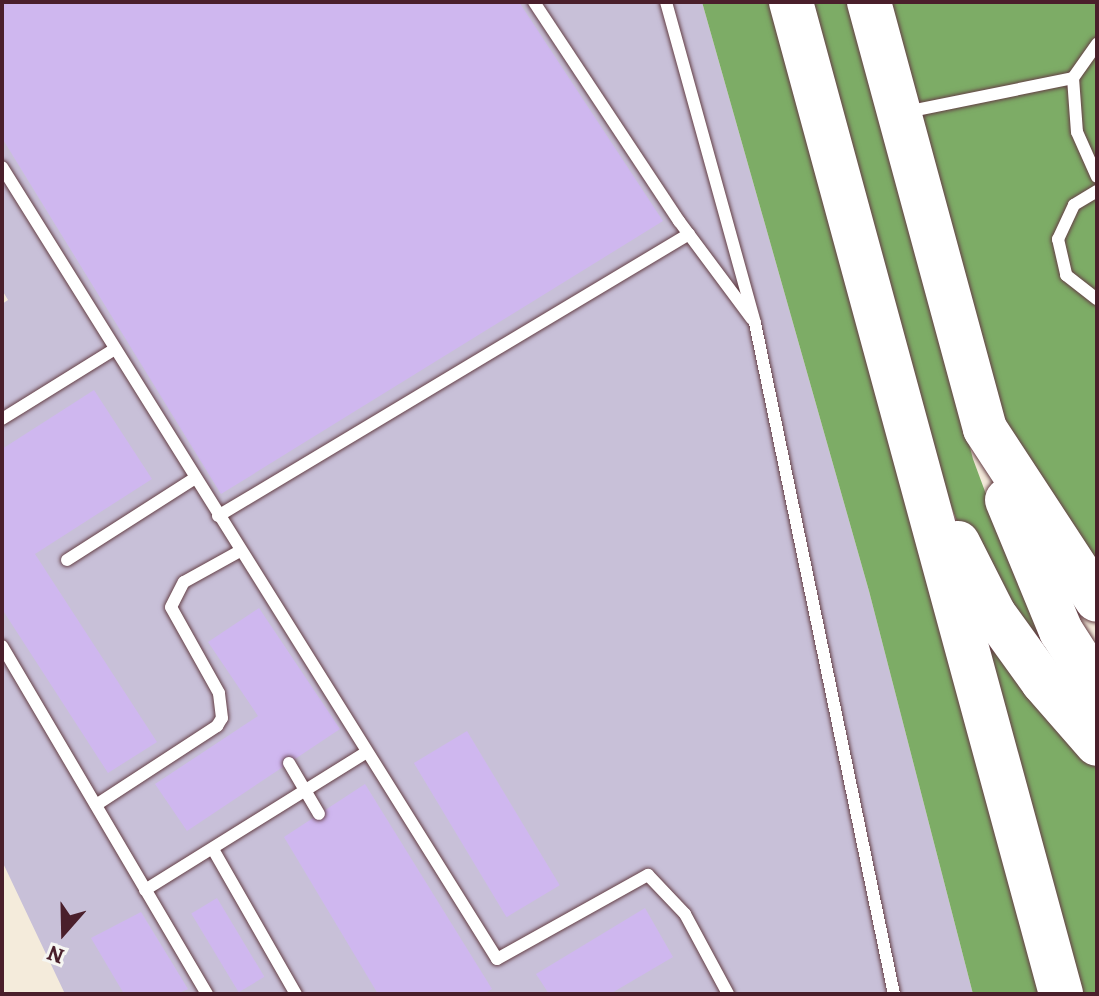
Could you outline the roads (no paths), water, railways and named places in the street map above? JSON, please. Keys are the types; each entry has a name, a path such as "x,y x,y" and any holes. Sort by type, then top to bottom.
{"highway":[{"path":"791,2 918,453 1061,994"},
{"path":"869,2 985,429 1033,571 1061,631 1097,687"},
{"path":"985,429 1097,600"},
{"path":"918,453 994,614 1043,682 1097,744"}],"lane":[{"path":"534,2 689,234 755,323"},
{"path":"666,2 755,323 894,994"},
{"path":"1097,44 1073,78 1077,132 1097,177"},
{"path":"897,113 1073,78"},
{"path":"2,167 497,959 648,875 685,914 728,994"},
{"path":"1097,191 1074,205 1058,239 1066,275 1097,299"},
{"path":"218,516 689,234"},
{"path":"2,419 115,349"},
{"path":"67,560 195,478"},
{"path":"96,805 217,726 222,718 219,693 171,607 184,582 240,551"},
{"path":"2,646 207,994"},
{"path":"145,890 214,851 367,752"},
{"path":"289,763 319,814"},
{"path":"214,851 296,994"}]}
